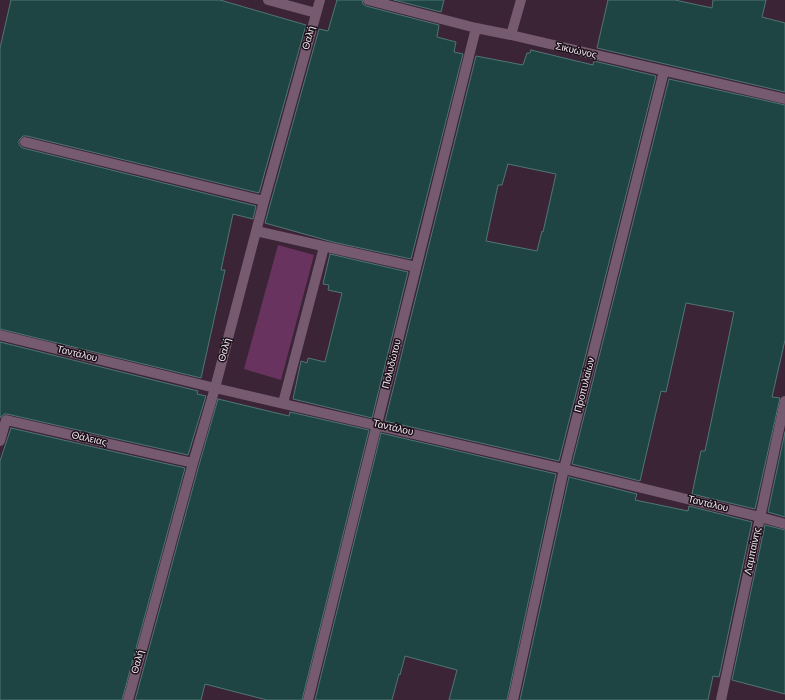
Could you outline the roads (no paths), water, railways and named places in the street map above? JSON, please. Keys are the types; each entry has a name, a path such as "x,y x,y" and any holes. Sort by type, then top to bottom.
{"street":[{"path":"268,0 316,13"},
{"name":"Θαλή","path":"128,700 215,388 264,201 320,0"},
{"name":"Σικυώνος","path":"368,0 476,28 785,99"},
{"path":"511,35 521,0"},
{"name":"Πολυδώτου","path":"308,700 476,28"},
{"name":"Προπυλαίων","path":"513,700 564,469 664,71"},
{"path":"25,142 264,201"},
{"path":"256,231 416,267"},
{"path":"283,403 324,247"},
{"name":"Ταντάλου","path":"0,335 215,388 564,469 785,524"},
{"name":"Λαμπαίνης","path":"720,700 785,401"},
{"name":"Θάλειας","path":"0,441 6,420 193,463"}]}
